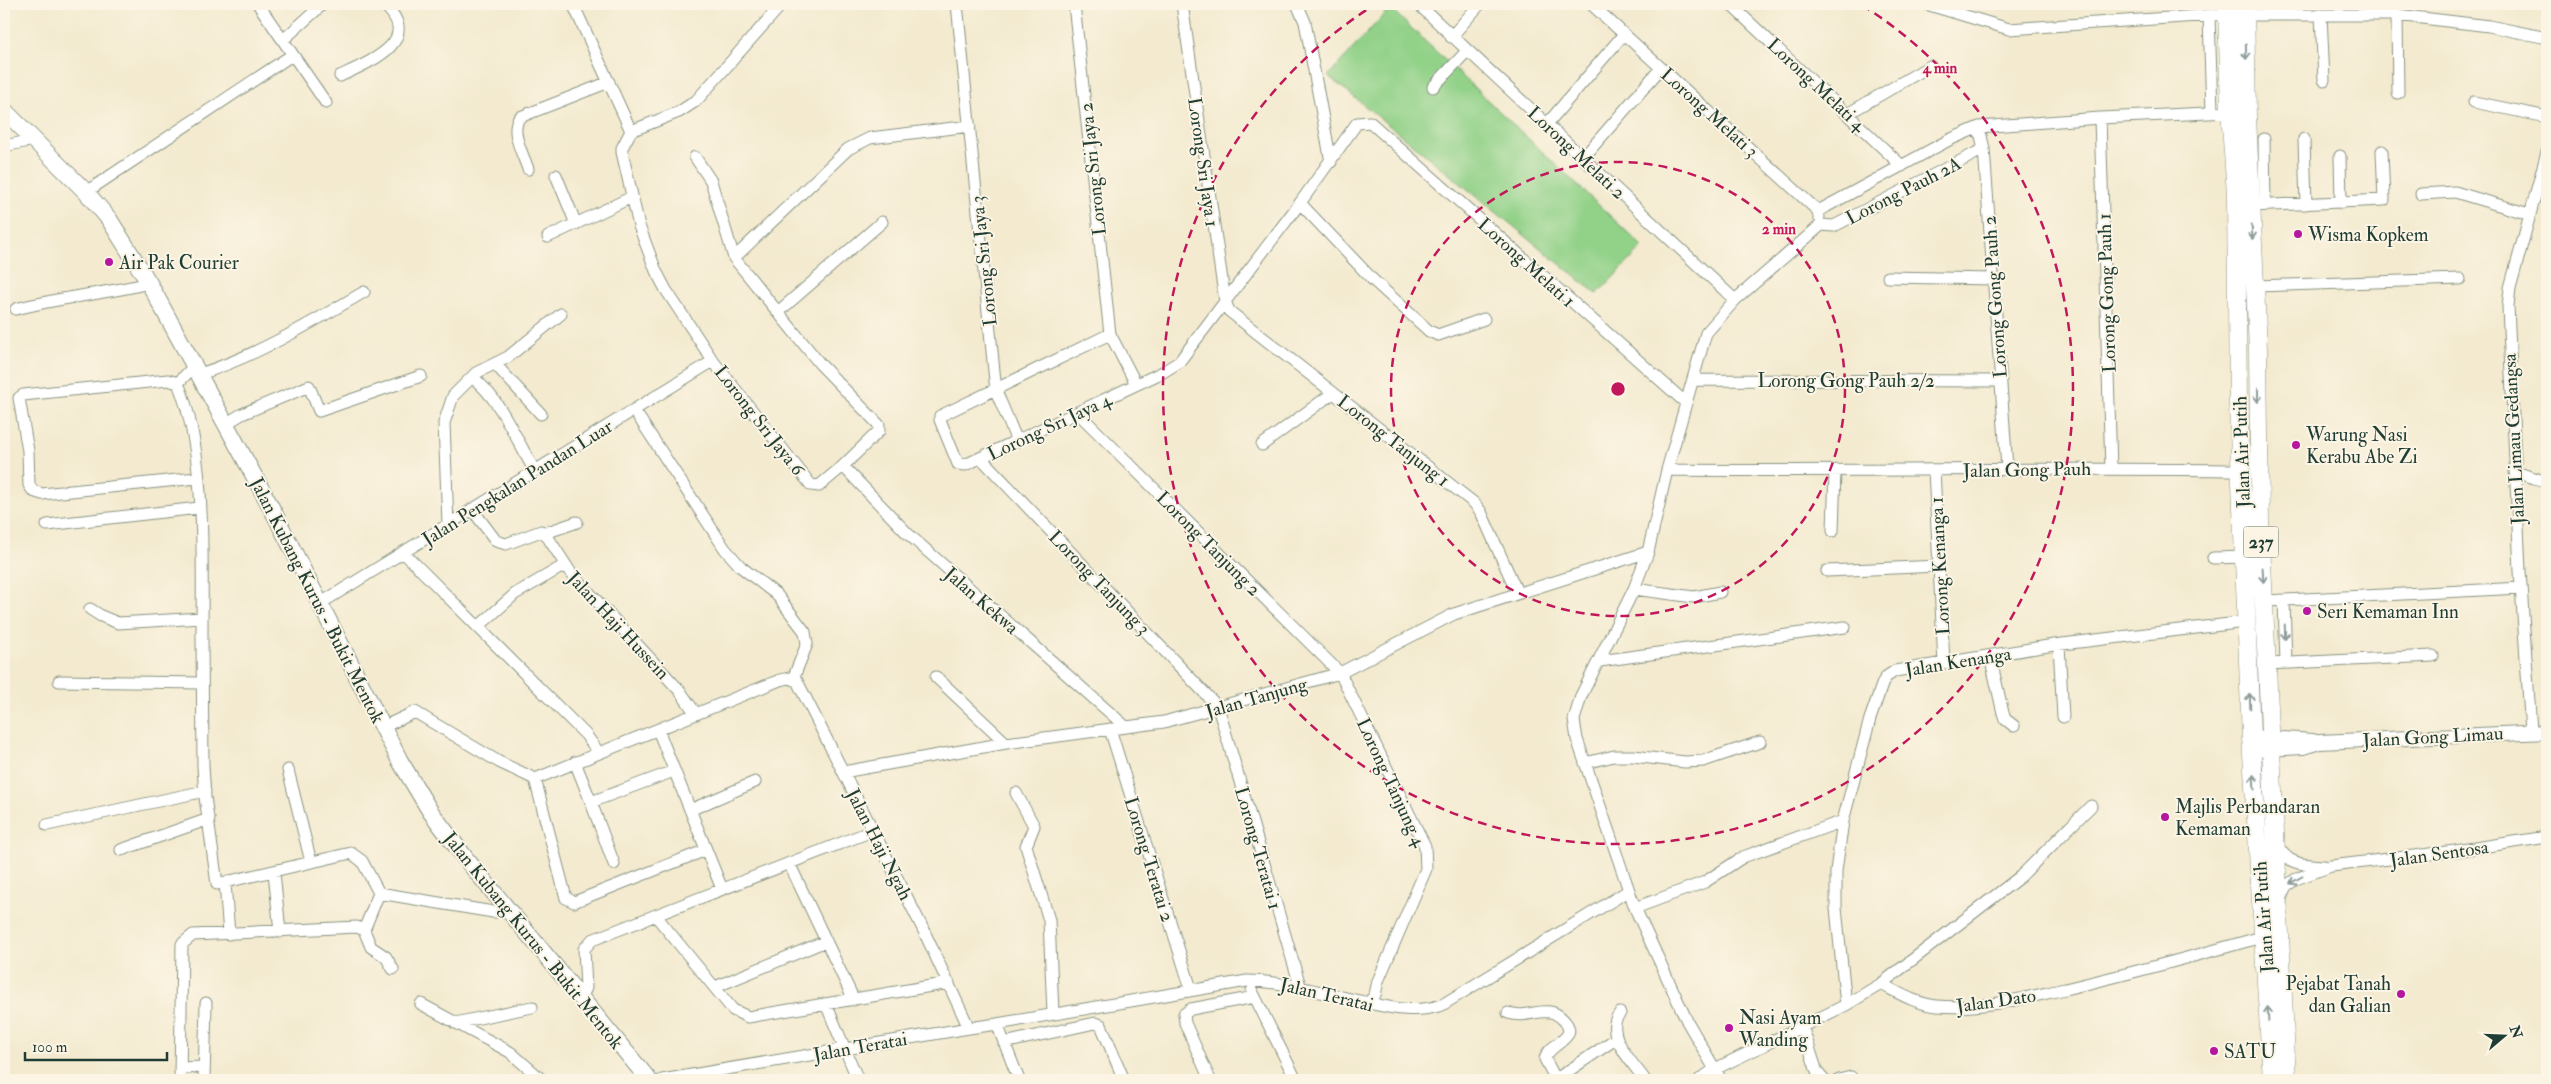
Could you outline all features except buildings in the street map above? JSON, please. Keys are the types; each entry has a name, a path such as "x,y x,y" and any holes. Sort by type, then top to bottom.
{"main road":[{"name":"Jalan Air Putih","path":"2227,9 2221,112 2236,193 2238,405 2242,470 2246,622 2272,1080"},
{"name":"Jalan Air Putih","path":"2245,9 2247,117 2258,206 2256,292 2260,523 2287,1080"},
{"name":"Jalan Kubang Kurus - Bukit Mentok","path":"4,110 80,186 109,219 149,283 227,423 321,603 400,761 430,810 509,912 649,1080"},
{"path":"2236,193 2241,193 2244,188 2243,139 2247,117"},
{"path":"2238,405 2244,298 2250,292 2256,292"}],"street":[{"path":"258,4 326,103"},
{"path":"283,40 323,4"},
{"path":"340,76 389,50 400,28 399,23 384,4"},
{"path":"573,4 631,131 679,112 696,101 782,4"},
{"name":"Lorong Sri Jaya 3","path":"957,4 996,391 1017,441"},
{"name":"Lorong Sri Jaya 2","path":"1074,4 1110,334"},
{"name":"Lorong Sri Jaya 1","path":"1182,4 1225,301 1234,317"},
{"path":"1297,4 1305,22 1331,162"},
{"name":"Lorong Melati 2","path":"1418,4 1450,37 1547,124 1735,300"},
{"path":"1450,37 1480,4"},
{"name":"Lorong Melati 3","path":"1592,4 1818,212"},
{"name":"Lorong Melati 4","path":"1730,4 1849,113 1902,166"},
{"path":"1926,4 1958,9 2001,28 2017,29 2209,15 2227,9"},
{"path":"2245,9 2322,15 2397,15 2464,22 2547,38"},
{"path":"1721,1080 1687,1021 1635,908 1574,729 1574,720 1581,696 1634,589 1648,552 1668,470 1706,333 1735,300 1821,225 1818,212 1949,140 1979,127 2221,112 2209,15"},
{"path":"2322,15 2324,80"},
{"path":"2397,15 2398,93"},
{"path":"1547,124 1624,34"},
{"path":"1432,87 1466,51"},
{"path":"80,186 292,55"},
{"path":"1849,113 1930,66"},
{"path":"1583,158 1661,68"},
{"path":"528,168 516,132 516,121 520,117 609,82"},
{"path":"2474,102 2547,117"},
{"name":"Lorong Gong Pauh 1","path":"2100,118 2112,468"},
{"name":"Lorong Sri Jaya 4","path":"996,391 940,416 958,464 965,465 981,458 1171,368 1185,357 1225,301 1331,162 1357,124 1367,122"},
{"name":"Lorong Melati 1","path":"1367,122 1686,403"},
{"path":"734,258 848,150 858,143 870,138 970,126"},
{"name":"Lorong Gong Pauh 2","path":"1979,127 1984,149 2007,468"},
{"name":"Lorong Sri Jaya 6","path":"631,131 622,148 622,152 639,226 656,271 678,310 713,361 811,485 816,487 843,466 879,431 879,424 832,378 734,258 711,181 696,157"},
{"path":"2264,139 2258,206 2384,200 2382,151"},
{"path":"2304,139 2306,204"},
{"path":"4,146 34,140"},
{"name":"Lorong Pauh 2A","path":"1821,225 1834,226 1984,149"},
{"name":"Jalan Limau Gedangsa","path":"2531,731 2521,588 2508,306 2510,288 2547,152"},
{"path":"2340,156 2341,203"},
{"path":"556,175 576,224"},
{"path":"2422,194 2455,192 2529,214"},
{"path":"548,237 632,197"},
{"path":"1300,203 1373,280 1429,331 1438,335 1484,319"},
{"path":"778,312 882,222"},
{"path":"1888,277 1993,279"},
{"path":"2256,292 2460,279"},
{"path":"16,309 60,298 111,293 149,283"},
{"path":"178,383 197,370 232,363 296,331 364,292"},
{"path":"448,524 444,423 453,396 472,377 508,357 561,314"},
{"name":"Lorong Tanjung 1","path":"1234,317 1474,503 1481,512 1517,592"},
{"path":"996,391 1110,334 1136,384"},
{"name":"Jalan Pengkalan Pandan Luar","path":"321,603 713,361"},
{"path":"495,364 541,414"},
{"path":"227,423 242,414 309,386 320,411 421,376"},
{"path":"472,377 484,388 497,405 535,471"},
{"path":"178,383 168,380 21,396 19,400 28,452 29,485 33,491 42,494 197,478"},
{"name":"Lorong Gong Pauh 2/2","path":"1693,380 2000,381"},
{"path":"178,383 191,419 197,478 202,618 203,760 217,882 218,884 225,883 274,872 343,853 356,854 379,893"},
{"path":"1262,445 1332,393"},
{"path":"378,718 415,712 499,762 535,779 575,762 595,747 658,730 691,707 780,680 795,673 808,640 805,632 777,595 741,567 724,549 634,410"},
{"name":"Lorong Tanjung 2","path":"1078,413 1340,673"},
{"name":"Lorong Tanjung 3","path":"981,458 1218,707"},
{"name":"Jalan Kekwa","path":"843,466 907,533 1126,727"},
{"name":"Jalan Gong Pauh","path":"1668,470 1835,471 2112,468 2242,470"},
{"name":"Lorong Kenanga 1","path":"1934,470 1944,663"},
{"path":"1833,531 1835,471"},
{"path":"2515,472 2547,482"},
{"path":"47,525 199,508"},
{"path":"472,509 500,544 506,544 541,531 545,533 576,522"},
{"name":"Jalan Haji Hussein","path":"545,533 565,565 691,707"},
{"path":"403,552 595,747"},
{"name":"Jalan Tanjung","path":"843,772 1006,743 1164,722 1340,673 1437,622 1517,592 1648,552"},
{"path":"2213,558 2244,557"},
{"path":"478,627 510,597 565,565"},
{"path":"1827,571 1939,566"},
{"path":"2265,601 2521,588"},
{"path":"1634,589 1694,597 1720,592"},
{"path":"2284,601 2286,663"},
{"path":"90,609 101,616 118,622 202,618"},
{"name":"Jalan Kenanga","path":"1846,1005 1835,890 1843,821 1870,719 1886,677 1896,671 2059,645 2246,622"},
{"path":"1600,661 1845,627"},
{"path":"2059,645 2063,717"},
{"path":"1990,656 2005,719 2014,726"},
{"path":"2268,664 2433,656"},
{"name":"Jalan Haji Ngah","path":"795,673 949,983 969,1028"},
{"name":"Lorong Tanjung 4","path":"1340,673 1425,846 1427,857 1426,869 1378,981 1375,995 1368,1003"},
{"path":"936,677 1006,743"},
{"path":"59,680 202,683"},
{"name":"Lorong Teratai 1","path":"1218,707 1301,989"},
{"name":"Lorong Teratai 2","path":"1110,729 1191,989"},
{"path":"658,730 722,889"},
{"name":"Jalan Gong Limau","path":"2252,743 2271,743 2304,738 2319,742 2531,731 2547,732"},
{"path":"1585,763 1614,756 1685,762 1703,761 1760,742"},
{"path":"575,762 614,864"},
{"path":"288,770 311,862"},
{"path":"591,802 674,771"},
{"path":"535,779 566,898 570,901 574,902 706,850"},
{"path":"690,810 755,782"},
{"path":"47,825 205,790"},
{"path":"1016,793 1034,826 1026,846 1049,920 1053,1013"},
{"path":"1699,1080 1715,1069 1846,1005 1881,984 2021,876 2091,806"},
{"path":"121,850 209,819"},
{"path":"1635,908 1705,882 1743,857 1843,821"},
{"path":"582,998 586,988 584,949 592,940 872,831"},
{"name":"Jalan Sentosa","path":"2331,866 2455,851 2547,837"},
{"path":"2275,839 2282,853 2294,863 2331,866"},
{"path":"789,863 854,1000"},
{"path":"2279,911 2286,886 2302,876 2331,866"},
{"path":"274,872 280,932"},
{"path":"225,883 229,934"},
{"name":"Jalan Teratai","path":"997,1024 1247,980 1279,983 1413,1011 1442,1005 1628,891"},
{"path":"379,893 493,912 509,912"},
{"path":"364,930 379,893"},
{"path":"656,916 733,1010 748,1017 949,983"},
{"path":"180,1080 182,944 193,935 357,927 364,930 370,944 386,957 393,969"},
{"name":"Jalan Dato","path":"1881,984 1920,1003 1960,1007 1982,1006 2101,981 2265,936"},
{"path":"714,987 826,941"},
{"path":"1247,980 1296,1080"},
{"path":"1210,1080 1185,1023 1184,1014 1191,1009 1255,997"},
{"path":"204,1080 206,1003"},
{"path":"421,1004 510,1052 542,1080"},
{"path":"826,1004 858,1080"},
{"path":"455,1023 532,1007"},
{"path":"1508,1014 1526,1016 1550,1012 1560,1016 1565,1022 1568,1029 1567,1034 1550,1050 1545,1059 1556,1080 1617,1038"},
{"path":"1620,1013 1614,1025 1617,1038 1645,1080"},
{"path":"1004,1043 1095,1023 1101,1025 1124,1080"},
{"path":"969,1028 997,1024 1019,1080"},
{"path":"1802,1026 1817,1072 1824,1080"},
{"name":"Jalan Teratai","path":"662,1080 969,1028"},
{"path":"180,1068 204,1067"},
{"path":"1838,1080 1851,1077"}],"green space":[{"path":"1390,8 1643,247 1597,294 1328,76"}],"place":[{"name":"Wisma Kopkem","path":"2298,234"},
{"name":"Air Pak Courier","path":"109,262"},
{"name":"Warung Nasi Kerabu Abe Zi","path":"2296,445"},
{"name":"Seri Kemaman Inn","path":"2307,611"},
{"name":"Majlis Perbandaran Kemaman","path":"2165,817"},
{"name":"Pejabat Tanah dan Galian","path":"2401,994"},
{"name":"Nasi Ayam Wanding","path":"1729,1028"},
{"name":"SATU","path":"2214,1051"}]}
